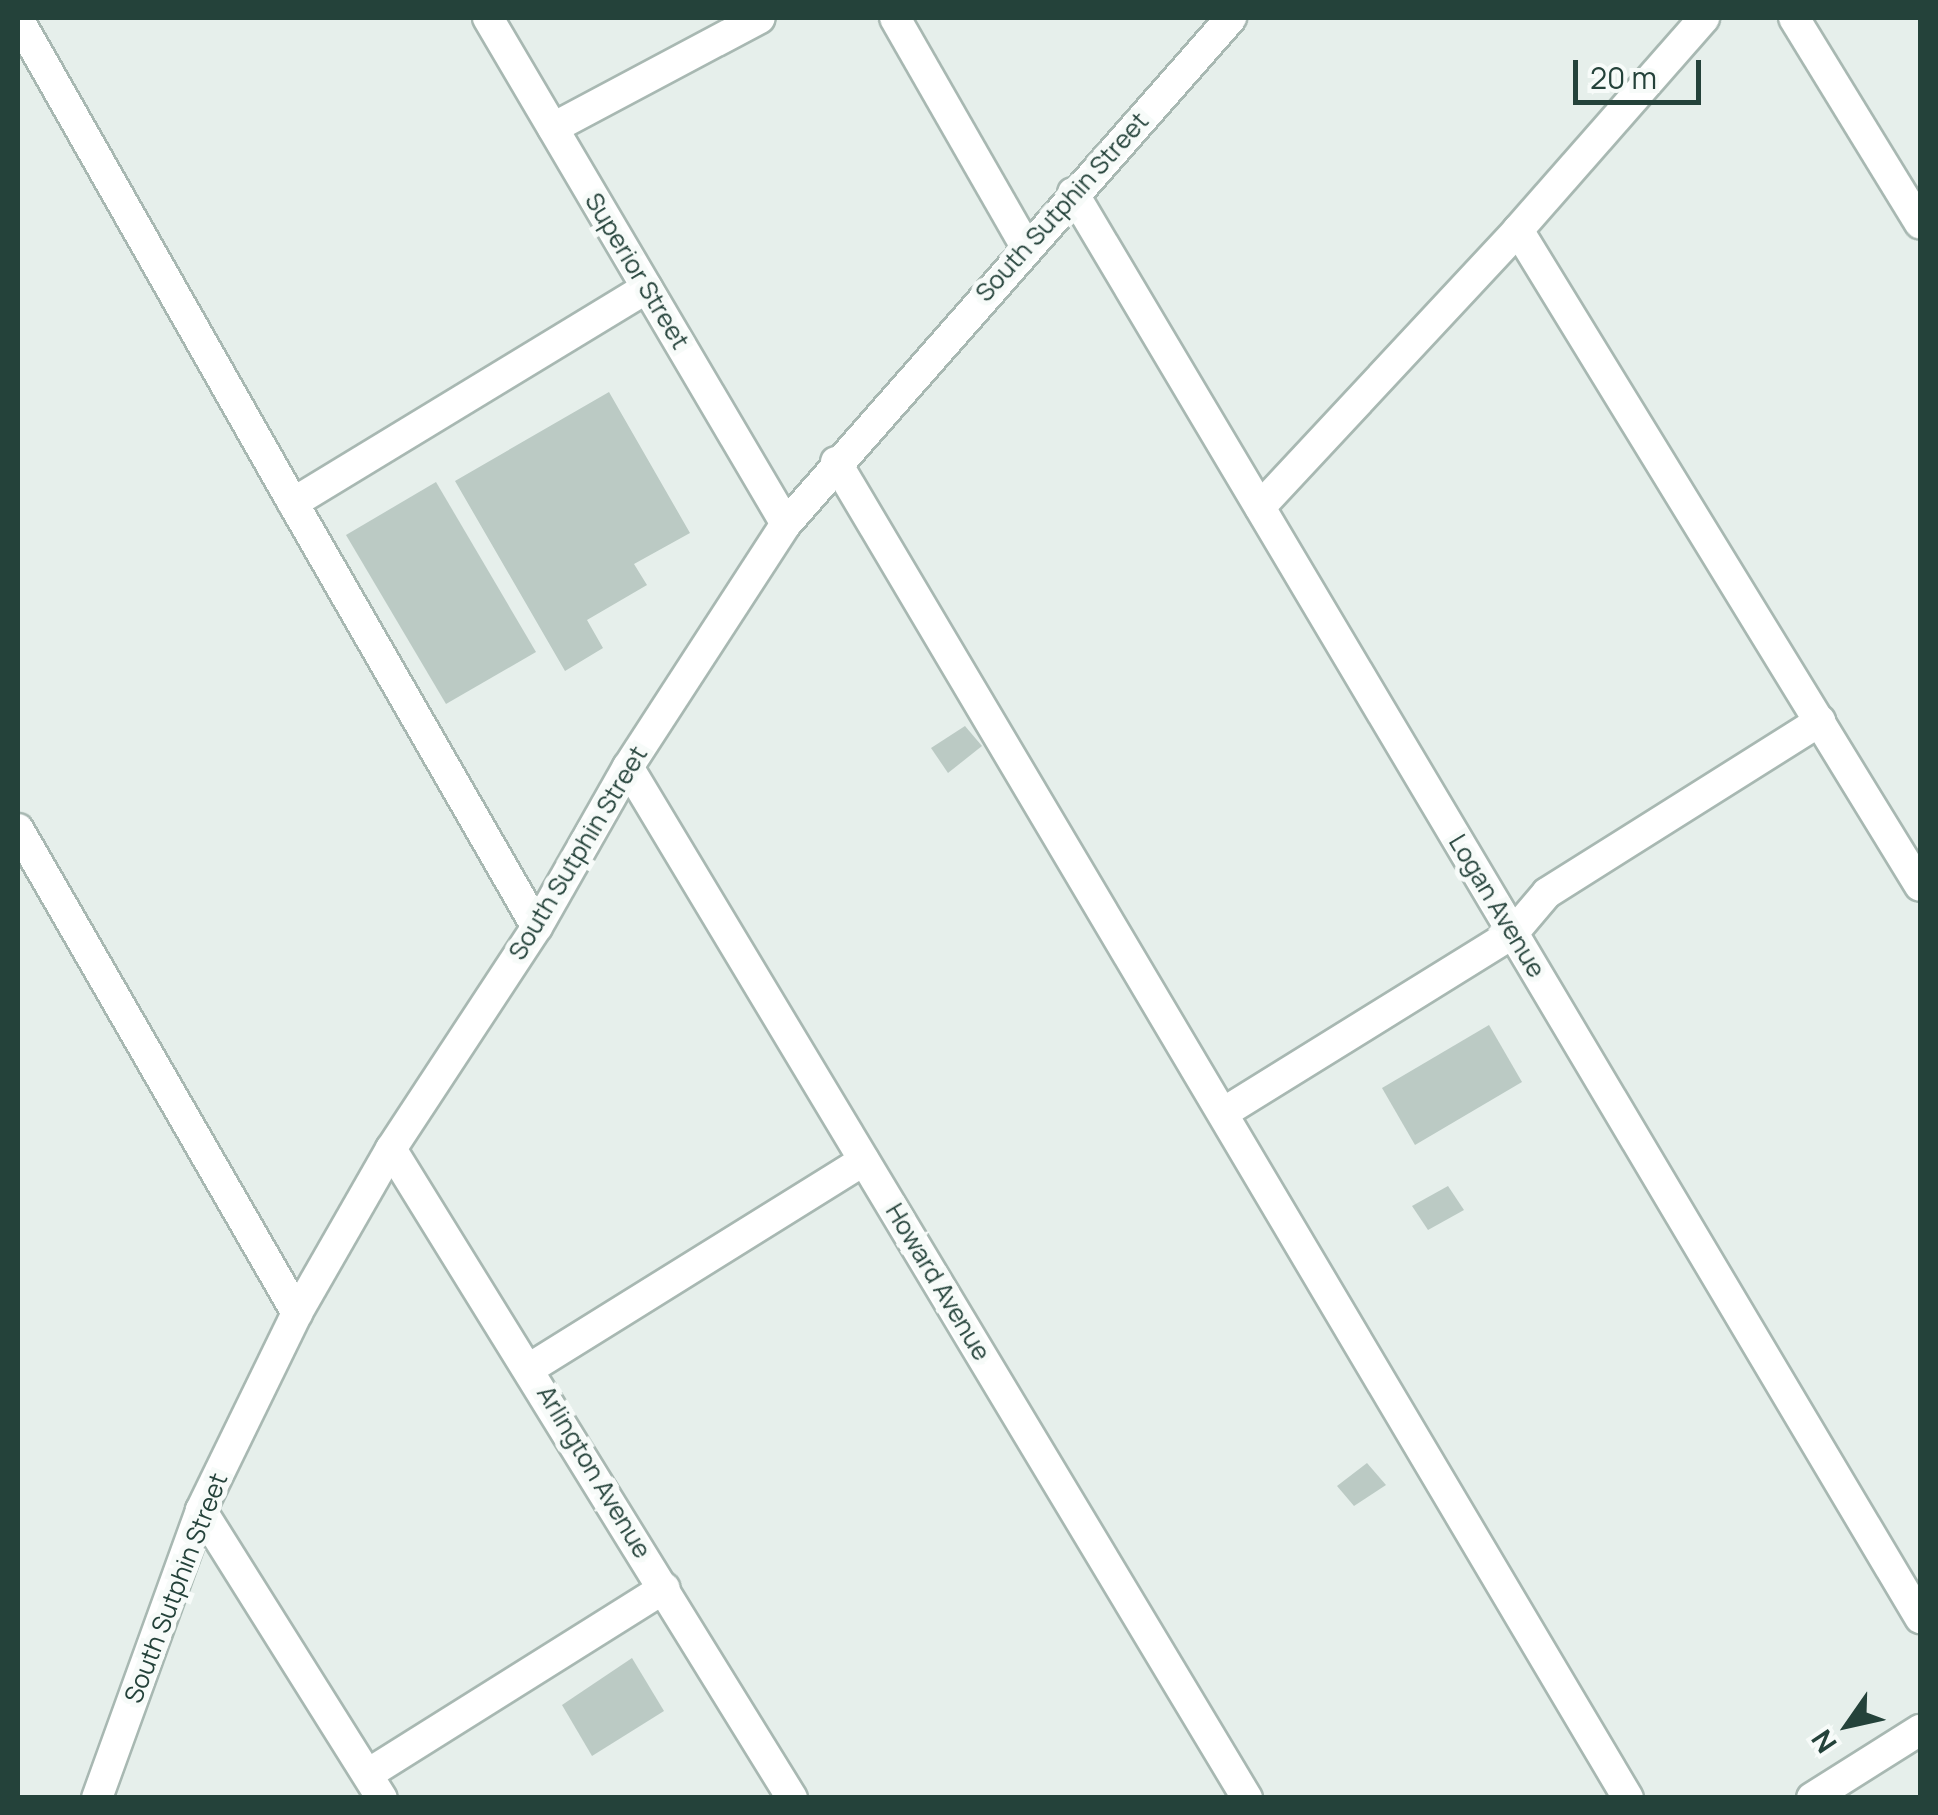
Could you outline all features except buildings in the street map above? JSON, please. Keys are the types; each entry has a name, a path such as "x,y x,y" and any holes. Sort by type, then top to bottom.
{"street":[{"name":"Superior Street","path":"488,18 786,524"},
{"path":"553,128 760,18"},
{"path":"895,18 1026,247"},
{"name":"South Sutphin Street","path":"97,1798 202,1510 297,1312 392,1150 537,927 628,767 786,524 836,462 1231,18"},
{"path":"1260,507 1518,230 1704,18"},
{"path":"1794,18 1920,224"},
{"path":"18,19 537,927"},
{"name":"Logan Avenue","path":"1074,193 1920,1618"},
{"path":"1518,230 1920,886"},
{"path":"293,503 647,288"},
{"path":"836,462 1628,1798"},
{"path":"1222,1113 1513,934 1547,893 1820,722"},
{"name":"Howard Avenue","path":"628,767 1247,1798"},
{"path":"18,829 297,1312"},
{"name":"Arlington Avenue","path":"392,1150 532,1368 792,1798"},
{"path":"532,1368 864,1160"},
{"path":"202,1510 375,1786 664,1588"},
{"path":"1812,1798 1920,1730"}]}
